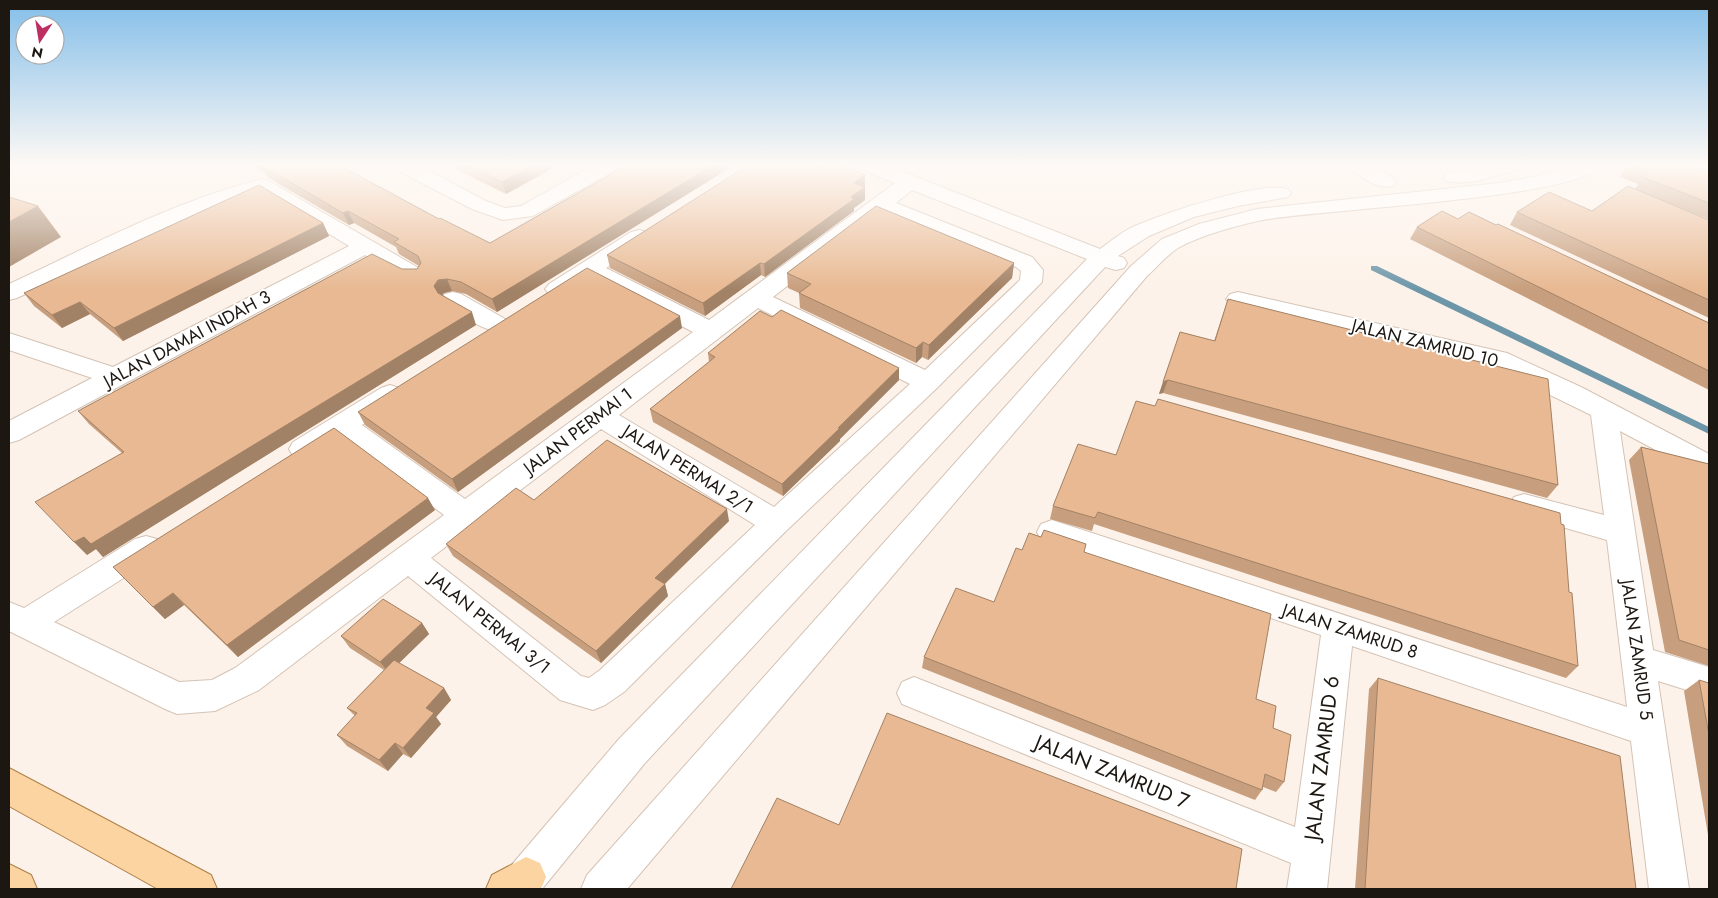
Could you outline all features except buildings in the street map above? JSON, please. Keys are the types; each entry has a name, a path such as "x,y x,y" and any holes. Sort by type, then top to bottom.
{"main road":[{"path":"9,786 196,889"},
{"path":"9,884 17,889"}],"street":[{"path":"9,293 126,237 202,206"},
{"path":"297,206 414,276"},
{"path":"481,206 503,214 526,212 537,206"},
{"name":"JALAN PERMAI 1","path":"17,620 177,698 215,695 247,680 878,206"},
{"path":"776,523 928,382 1031,282 1032,270 1024,262 886,206"},
{"path":"969,206 1139,271"},
{"path":"516,885 632,751 1102,257 1141,231 1216,206"},
{"path":"601,889 1139,271 1170,244 1207,229 1257,215 1339,206"},
{"path":"1448,206 1463,213"},
{"path":"540,299 655,227"},
{"name":"JALAN DAMAI INDAH 3","path":"9,433 364,246"},
{"path":"589,268 711,332"},
{"path":"756,298 928,382"},
{"path":"453,299 507,320 474,341"},
{"name":"JALAN ZAMRUD 10","path":"1238,299 1498,359 1537,375 1709,466"},
{"path":"9,341 114,377"},
{"path":"284,461 408,382"},
{"name":"JALAN ZAMRUD 5","path":"1604,410 1669,889"},
{"name":"JALAN PERMAI 2/1","path":"600,415 776,523"},
{"path":"342,424 466,515"},
{"path":"1497,497 1621,532"},
{"name":"JALAN PERMAI 3/1","path":"408,558 572,689 593,694 612,681 776,523"},
{"name":"JALAN ZAMRUD 8","path":"1052,532 1648,730"},
{"path":"17,620 167,535"},
{"name":"JALAN ZAMRUD 6","path":"1307,889 1338,627"},
{"path":"1639,660 1709,682"},
{"name":"JALAN ZAMRUD 7","path":"914,693 1311,852"}],"waterway":[{"path":"1374,268 1709,431"}]}
